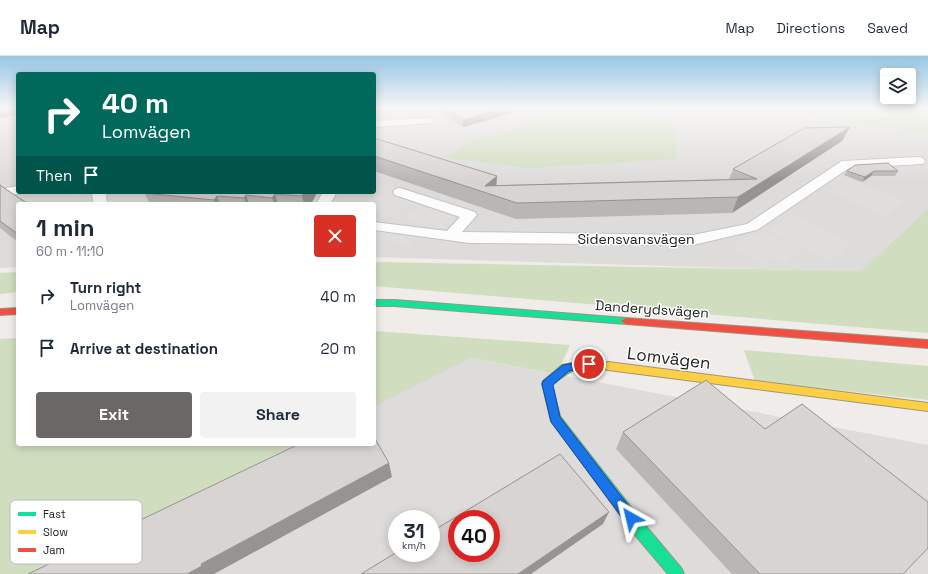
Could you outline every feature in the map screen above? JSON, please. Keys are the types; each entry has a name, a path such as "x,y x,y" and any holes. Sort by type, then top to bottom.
{"main road":[{"name":"Danderydsvägen","path":"376,303 395,303 928,344"},
{"path":"0,312 16,311"},
{"name":"Lomvägen","path":"677,574 640,530 555,418 547,384 566,368 589,364 928,407"}],"street":[{"name":"Sidensvansvägen","path":"376,226 470,238 693,240 752,227 846,164 920,162"},
{"path":"0,193 16,190"},
{"path":"400,192 470,214 451,236"}],"shaded area":[{"path":"0,132 16,132 16,194 376,194 376,132 913,132 928,134 928,209 861,272 376,257 376,202 16,202 16,267 0,268"},
{"path":"840,175 904,200 887,216 826,191 833,187 828,184"},
{"path":"389,184 400,188 393,194 414,202 395,218 386,215 383,217 376,214 376,202 366,202"},
{"path":"419,204 453,217 442,227 432,224 428,226 404,217"},
{"path":"791,214 852,243 831,262 768,231"},
{"path":"376,230 414,236 410,245 376,239"},
{"path":"764,232 802,250 784,264 773,258 764,264 730,248 751,234 756,237"},
{"path":"471,358 928,445 928,574 24,574 45,564 142,564 142,517 289,446 376,446 376,404"}],"green space":[{"path":"676,132 676,159 528,168 445,158 477,138 508,133"},
{"path":"914,132 928,132 928,134"},
{"path":"928,209 928,333 376,286 376,262 861,271"},
{"path":"16,272 16,292 0,294 0,273"},
{"path":"376,331 570,345 557,374 471,358 376,405"},
{"path":"16,338 16,446 292,446 142,520 142,500 10,500 10,564 53,564 33,574 0,574 0,339"},
{"path":"744,350 928,366 928,400 755,381"}],"building":[{"path":"797,132 842,132 738,197 517,203 376,157 376,139 497,176 485,186 757,179 733,169"},
{"path":"888,163 898,171 874,171 865,177 847,171 855,165"},
{"path":"0,185 25,202 16,202 16,233 0,221"},
{"path":"154,194 275,194 272,198 246,195 244,198 217,196 214,200"},
{"path":"275,194 303,194 302,196"},
{"path":"706,380 765,429 802,404 928,502 928,548 903,574 760,574 623,432"},
{"path":"376,440 389,463 201,564 202,566 187,574 28,574 49,564 142,564 142,519 295,446 376,446"},
{"path":"560,454 609,512 518,574 361,574 388,558 388,562 440,562 440,527 448,522 448,562 500,562 500,510 467,510"}],"traffic: fast":[{"path":"376,303 395,303 626,321"},
{"path":"608,366 589,364 566,368 547,384 555,418 640,530 677,574"}],"traffic: slow":[{"path":"608,366 928,407"}],"traffic: jam":[{"path":"0,312 16,311"},
{"path":"626,321 928,344"}],"route":[{"path":"589,364 566,368 547,384 555,418 631,518"}]}
